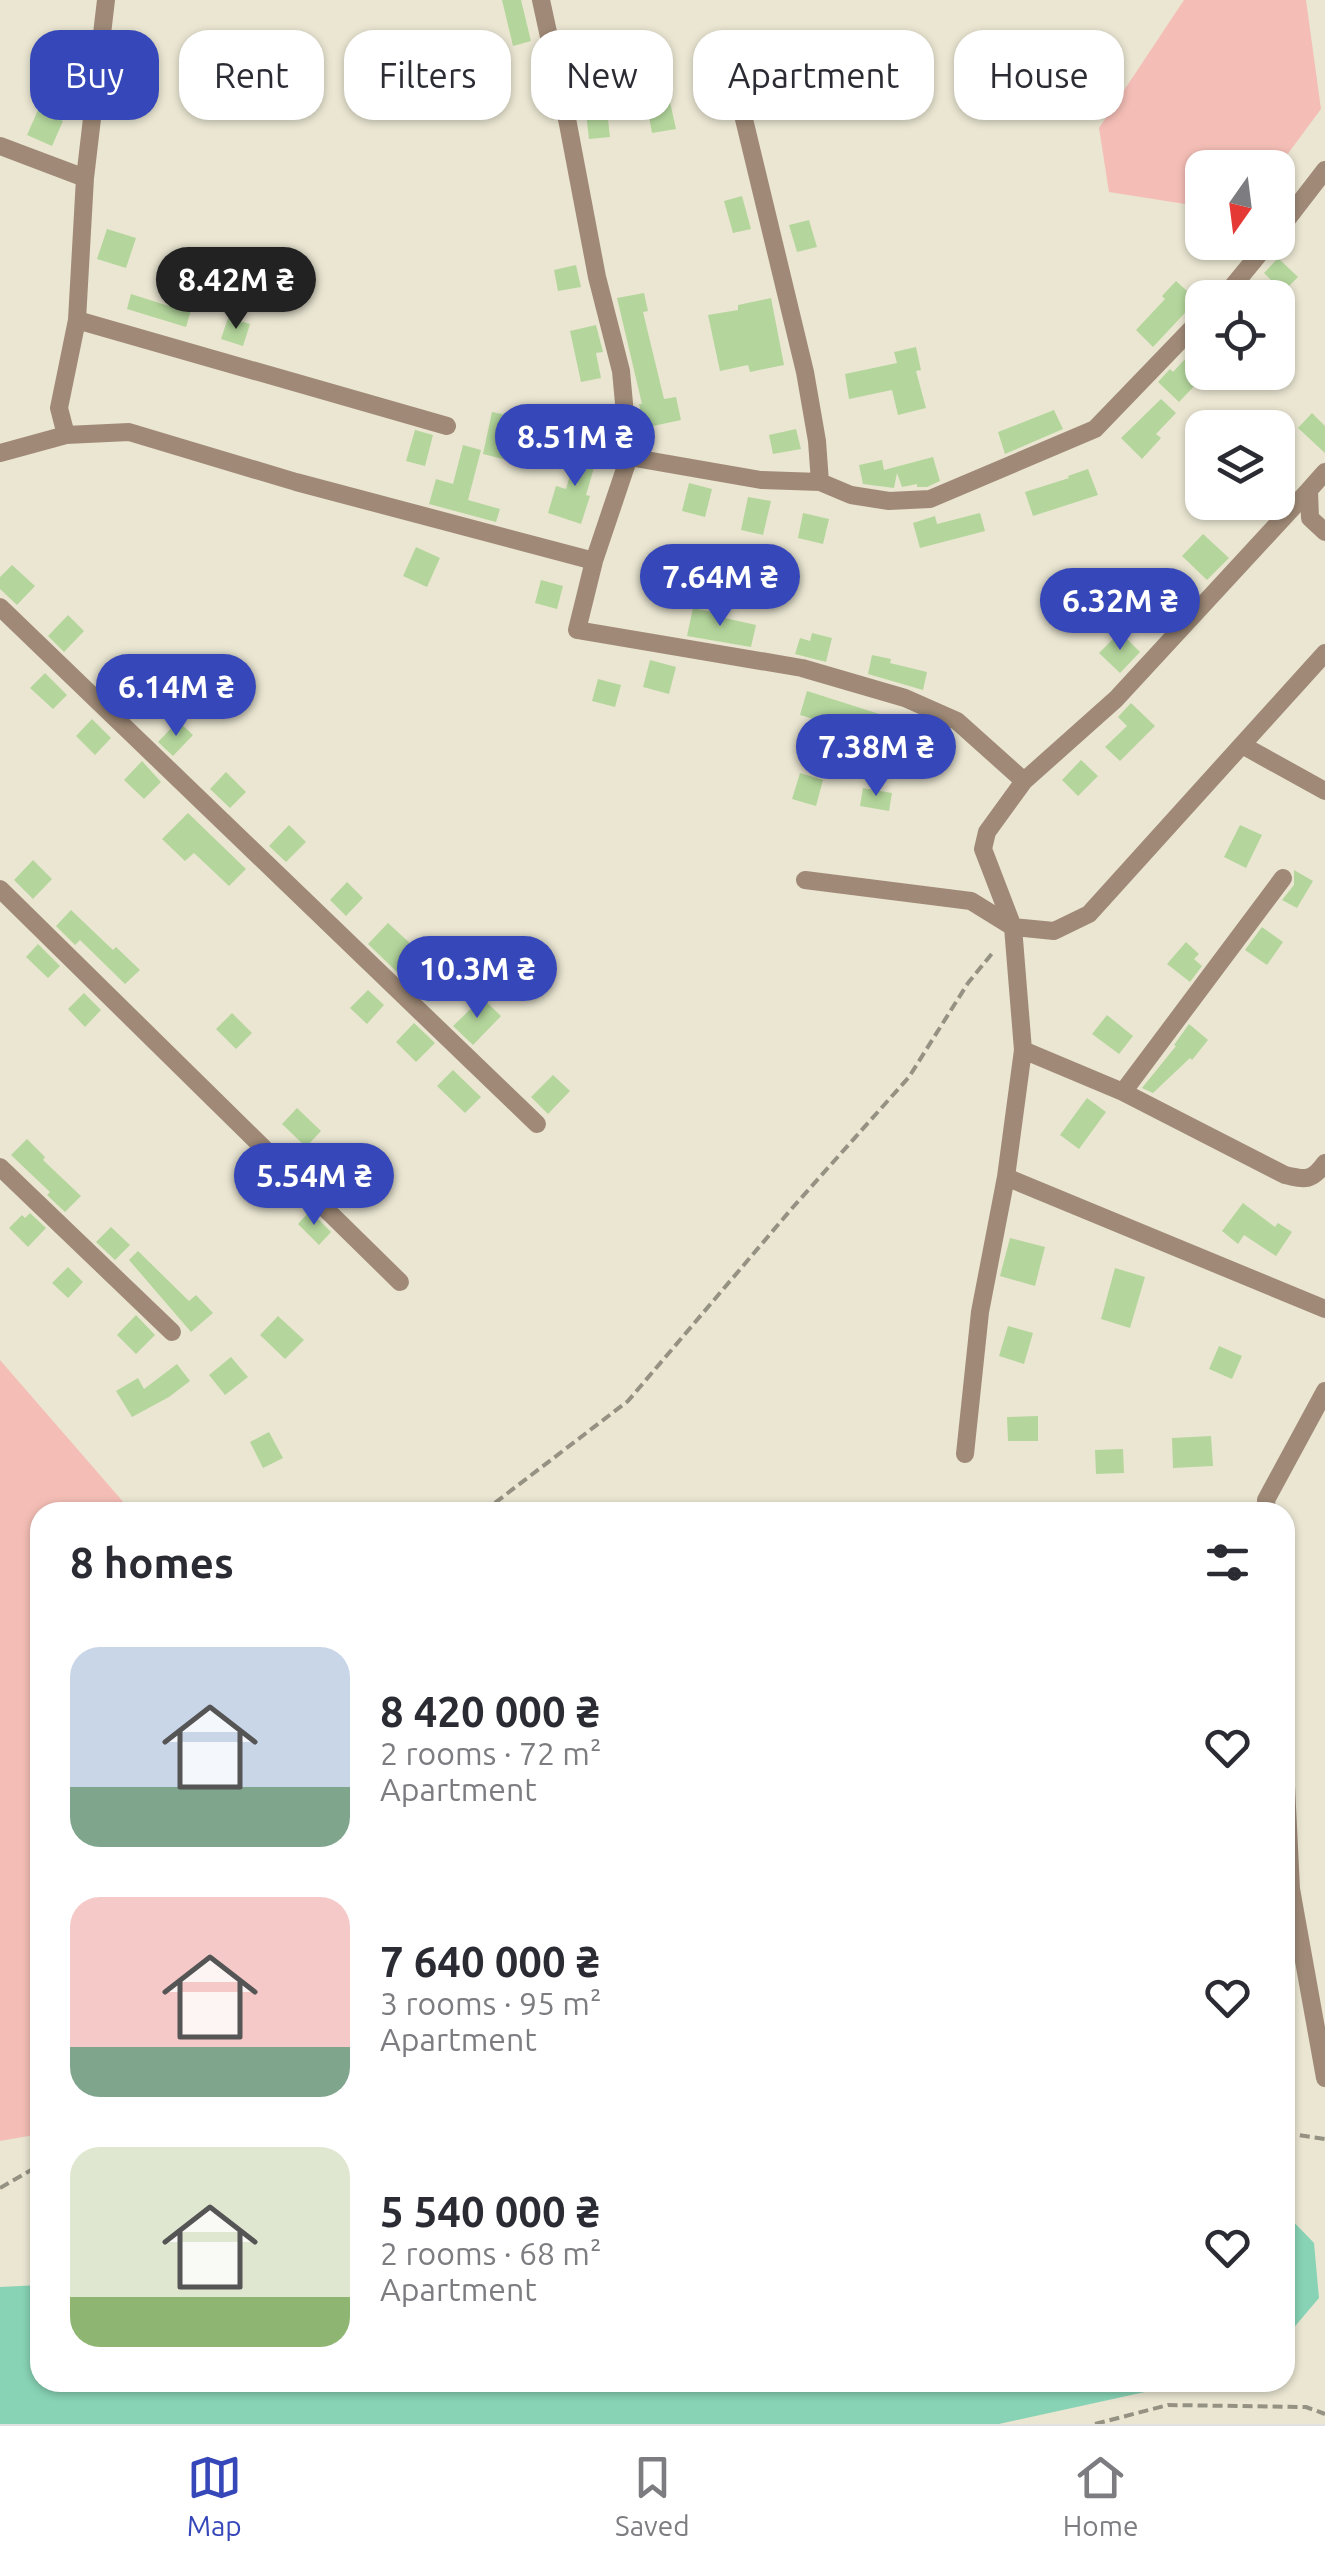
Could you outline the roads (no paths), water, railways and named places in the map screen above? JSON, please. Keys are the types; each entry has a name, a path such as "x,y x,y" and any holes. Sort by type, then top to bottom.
{"street":[{"path":"66,435 59,408 77,320 85,178 106,0"},
{"path":"541,0 597,277 622,371 629,456 594,561 577,630 802,668 906,698 957,722 1024,781"},
{"path":"744,120 805,372 820,482"},
{"path":"0,146 85,178"},
{"path":"1295,209 1325,170"},
{"path":"1238,280 1254,260"},
{"path":"77,320 447,426"},
{"path":"629,456 760,480 820,482 851,495 890,501 930,499 1095,430 1185,336"},
{"path":"0,453 66,435 129,432 296,482 594,561"},
{"path":"965,1454 980,1312 1006,1176 1023,1050 1013,927 983,849 987,832 1024,781 1116,699 1325,472"},
{"path":"1309,490 1310,518 1325,532"},
{"path":"0,608 537,1124"},
{"path":"805,880 971,901 1013,927 1054,932 1089,914 1325,653"},
{"path":"1242,745 1325,791"},
{"path":"1123,1092 1284,878"},
{"path":"0,888 400,1282"},
{"path":"1023,1050 1123,1092 1286,1175 1303,1179 1316,1175 1325,1163"},
{"path":"0,1166 172,1332"},
{"path":"1006,1176 1325,1308"},
{"path":"1266,1502 1325,1391"},
{"path":"1295,1906 1325,2078"}]}
